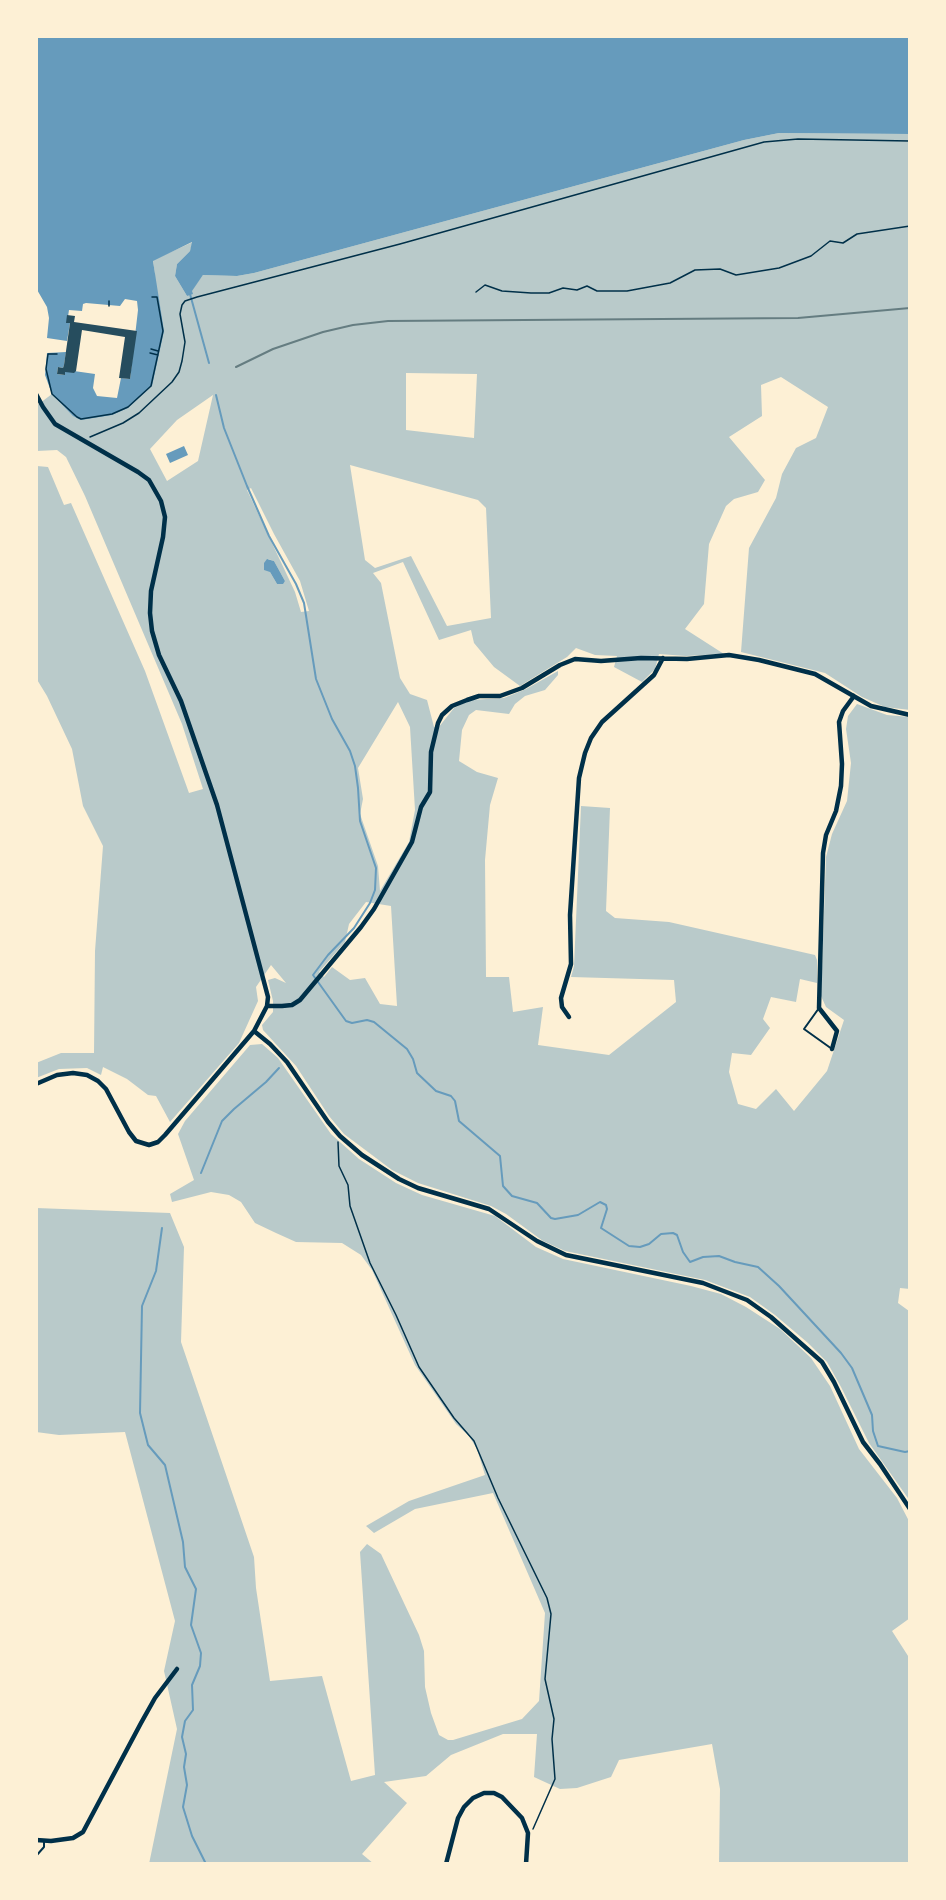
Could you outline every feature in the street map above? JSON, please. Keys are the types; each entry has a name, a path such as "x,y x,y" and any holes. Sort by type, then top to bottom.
{"street":[{"path":"36,394 55,424 138,472 149,480 161,501 165,518 151,591 152,631 159,655 181,701 217,805 268,996 267,1005 254,1031 165,1136 152,1144 143,1144 129,1132 106,1089 98,1080 87,1075 73,1073 57,1075 36,1084"},
{"path":"267,1005 282,1006 297,1003 362,927 374,909 412,842 421,807 430,792 434,735 442,716 452,706 467,699 479,696 500,696 522,688 560,665 575,659 601,661 687,659 729,655 815,674 871,706 910,715"},
{"path":"569,1017 562,1007 561,998 571,964 570,915 577,803 579,778 585,753 591,738 602,722 654,675 663,658"},
{"path":"832,1049 837,1031 819,1008 823,854 841,786 839,722 843,711 854,696"},
{"path":"254,1031 287,1062 340,1136 362,1155 399,1179 418,1188 489,1209 537,1241 566,1256 703,1283 747,1300 771,1317 822,1362 863,1442 910,1509"},
{"path":"36,1840 73,1839 83,1832 155,1698 177,1669"},
{"path":"446,1864 458,1818 473,1798 484,1793 494,1793 502,1797 522,1818 528,1833 526,1864"}],"lane":[{"path":"819,1008 804,1029 832,1049"},
{"path":"36,1856 44,1847 44,1841"}],"path":[{"path":"91,437 139,413 172,382 179,372 185,342 180,314 185,301 378,250 764,142 798,139 910,141"},
{"path":"476,292 485,285 502,291 549,293 563,288 577,290 587,286 597,291 627,291 670,283 695,270 720,269 736,275 779,268 811,256 830,241 843,243 857,234 910,226"},
{"path":"57,354 48,354 46,369 52,394 81,419 112,414 128,407 151,386 159,351 163,331 157,297 152,297"},
{"path":"109,301 109,306"},
{"path":"151,349 159,351"},
{"path":"150,353 158,355"},
{"path":"340,1136 337,1144 339,1166 348,1185 350,1206 370,1263 419,1367 454,1418 474,1441 498,1498 547,1598 551,1614 545,1679 554,1719 552,1738 555,1779 536,1824 528,1833"}],"shaded area":[{"path":"779,133 910,134 910,710 885,707 862,697 825,673 741,652 749,548 776,498 782,474 796,448 816,438 828,407 781,377 761,385 762,416 729,437 765,480 758,492 734,499 726,506 709,544 704,604 685,629 724,654 686,656 659,654 655,669 642,682 614,667 617,656 595,655 576,648 567,657 520,686 494,667 474,643 471,630 439,640 403,562 373,573 381,583 400,678 410,694 427,700 434,727 438,728 454,708 470,700 504,698 558,671 558,675 545,690 525,696 515,704 509,714 476,710 469,715 462,730 459,761 477,772 498,778 490,805 485,860 486,977 509,977 513,1012 543,1007 538,1045 609,1055 676,1002 674,980 571,977 574,966 581,806 610,808 606,911 615,918 669,922 815,955 817,983 800,979 796,1002 771,997 763,1019 770,1028 751,1055 732,1053 729,1072 738,1104 756,1109 776,1089 794,1111 827,1071 844,1020 826,1007 821,996 826,857 832,834 847,801 851,763 846,729 848,716 857,704 887,715 910,717 910,1289 900,1288 898,1303 909,1311 910,1309 910,1501 869,1443 827,1362 775,1315 750,1297 705,1280 565,1251 543,1241 491,1206 418,1183 392,1170 344,1134 329,1116 296,1066 263,1030 262,1025 273,1012 268,980 275,978 286,983 271,965 256,987 258,1001 239,1043 170,1122 156,1096 148,1095 127,1079 103,1067 101,1075 87,1068 59,1069 36,1078 36,1063 61,1053 94,1053 95,951 103,846 83,806 72,749 36,678 36,406 52,394 65,407 128,408 155,275 153,260 193,242 190,251 177,264 175,276 187,296 203,275 237,276 254,273 744,140","holes":["406,373 477,374 474,438 406,430","213,395 198,461 167,481 150,449 177,420","57,450 66,457 85,496 182,724 203,789 189,793 145,671 71,503 64,505 48,467 37,466 37,451","350,465 478,500 486,508 491,618 447,626 411,556 375,568 365,560","251,488 300,581 309,611 301,612 295,592 247,490","268,559 274,561 285,581 277,584 270,572","398,702 410,727 415,810 409,842 380,891 378,866 360,814 363,799 358,768","366,902 391,906 397,1006 380,1004 365,978 350,980 332,967 324,977 319,972 345,942 349,924"]},
{"path":"262,1044 278,1058 331,1134 359,1159 396,1183 422,1195 495,1216 536,1247 563,1259 721,1294 780,1329 811,1358 830,1386 859,1449 897,1498 910,1523 910,1618 892,1631 910,1659 908,1672 910,1676 910,1864 719,1864 720,1789 712,1744 619,1760 611,1777 577,1788 560,1789 534,1777 537,1734 503,1734 451,1755 426,1776 384,1782 407,1803 362,1854 374,1864 149,1864 177,1729 164,1671 175,1621 125,1432 59,1435 36,1432 36,1208 170,1213 184,1247 181,1342 254,1557 256,1588 270,1681 322,1676 351,1781 375,1775 360,1552 367,1544 381,1554 419,1635 424,1651 425,1687 439,1735 453,1740 522,1719 539,1701 545,1613 493,1493 415,1509 374,1533 366,1526 409,1501 485,1475 477,1449 469,1436 456,1424 415,1365 372,1270 361,1255 342,1243 296,1242 276,1233 255,1223 241,1202 229,1195 211,1192 172,1202 170,1194 194,1180 178,1134 185,1121 250,1045"}],"water":[{"path":"36,36 910,36 910,134 779,133 744,140 254,273 237,276 203,275 192,291 193,294 187,296 175,276 177,264 190,251 192,242 153,261 164,331 152,386 128,408 112,415 81,420 73,416 52,394 45,375 47,353 66,352 63,368 58,367 57,374 65,375 65,372 74,371 95,374 93,388 97,396 117,398 121,378 130,379 138,310 137,301 125,299 120,306 83,304 82,311 69,310 67,323 70,323 67,341 47,338 49,318 47,307 36,288"},
{"path":"184,446 188,455 170,463 166,454"},
{"path":"267,559 274,561 285,581 283,584 277,584 270,572 264,570 264,563"}],"building":[{"path":"67,315 75,316 74,322 137,331 130,379 119,378 125,337 82,330 76,371 74,373 65,372 65,375 57,374 58,367 63,368 64,365 70,323 66,323"}],"waterway":[{"path":"190,294 209,363"},
{"path":"216,395 224,428 247,486 269,536 304,603 316,679 355,766 360,821 376,868 375,890 370,903 354,928 328,955 313,975 346,1021 374,1022 407,1049 417,1073 436,1091 451,1096 455,1101 459,1121 500,1156 503,1186 512,1196 537,1203 551,1218 555,1219 578,1215 600,1202 606,1205 607,1209 601,1228 629,1246 640,1247 649,1244 661,1234 673,1233 677,1235 683,1252 690,1262 703,1257 719,1256 758,1267 779,1286 852,1368 872,1415 873,1431 878,1446 910,1451"},
{"path":"201,1173 222,1121 279,1068"},
{"path":"162,1228 156,1271 142,1306 140,1413 148,1445 165,1465 183,1542 185,1567 196,1589 191,1625 201,1653 200,1666 192,1685 193,1710 185,1721 182,1737 186,1754 184,1767 187,1785 183,1807 192,1836 206,1864"}],"railway":[{"path":"236,367 273,349 323,332 353,325 388,321 798,318 910,308"}]}
